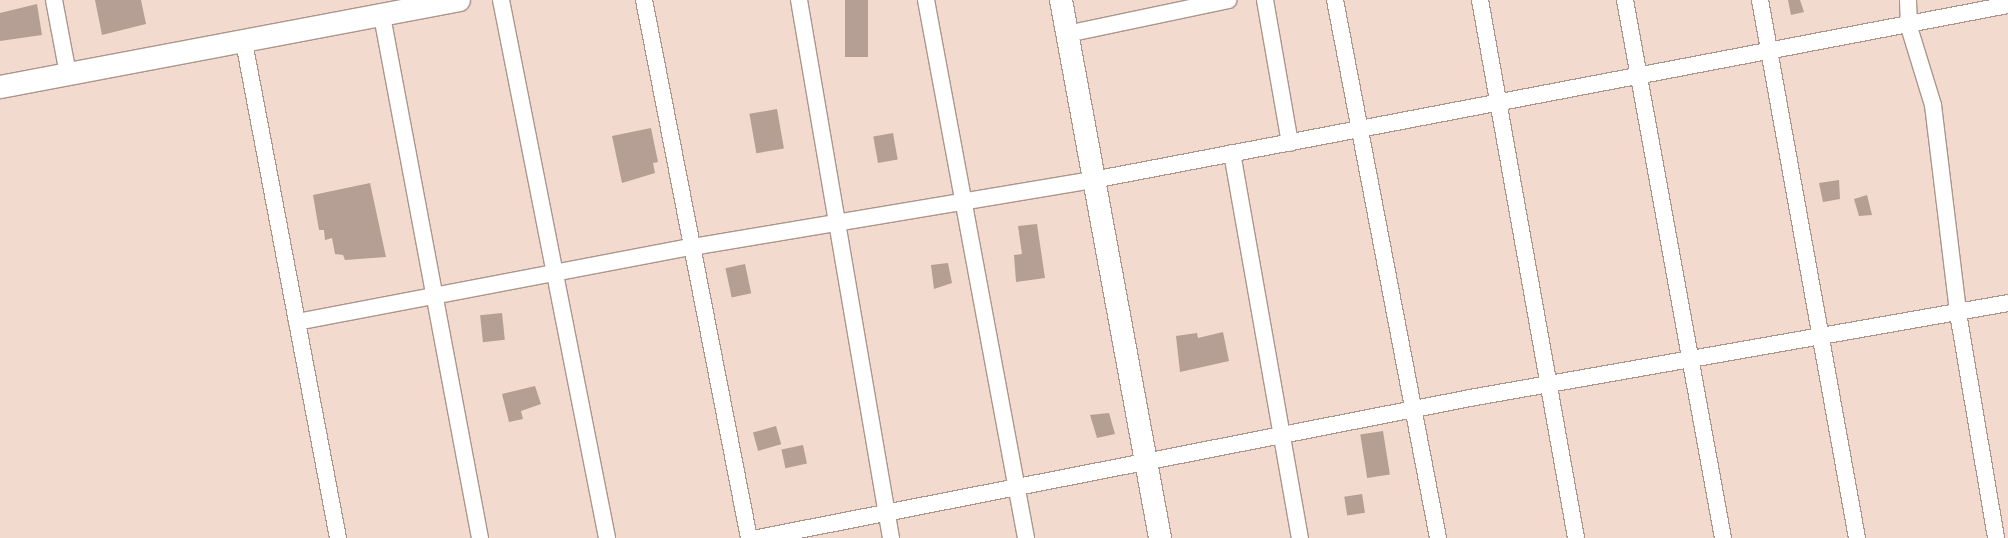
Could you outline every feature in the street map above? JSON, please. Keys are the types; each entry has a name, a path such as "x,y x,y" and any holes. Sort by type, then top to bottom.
{"street":[{"path":"54,0 68,74"},
{"path":"0,87 459,0"},
{"path":"501,0 607,538"},
{"path":"644,0 749,538"},
{"path":"798,0 891,538"},
{"path":"926,0 1026,538"},
{"path":"1061,0 1160,538"},
{"path":"1067,34 1208,2 1228,0"},
{"path":"1265,0 1290,142"},
{"path":"1335,0 1359,129 1416,408 1438,538"},
{"path":"1480,0 1501,102 1547,384 1576,538"},
{"path":"1625,0 1692,358 1722,538"},
{"path":"1760,0 1857,538"},
{"path":"1908,0 1909,27 1933,105 1958,314 1996,538"},
{"path":"297,322 434,295 555,275 692,247 1093,180 1909,27 2008,5"},
{"path":"382,16 480,538"},
{"path":"244,42 338,538"},
{"path":"1232,154 1300,538"},
{"path":"758,538 1416,408 1820,335 1958,314 2008,303"}],"building":[{"path":"95,0 141,0 146,24 102,35"},
{"path":"845,0 868,0 868,57 845,57"},
{"path":"1788,0 1800,0 1804,12 1791,15"},
{"path":"37,4 42,35 0,41 0,13"},
{"path":"777,109 784,148 756,153 749,114"},
{"path":"651,128 658,162 653,163 655,173 622,183 612,136"},
{"path":"893,133 898,160 878,163 873,136"},
{"path":"1839,180 1840,199 1823,202 1819,183"},
{"path":"370,183 386,257 345,260 343,255 335,254 332,238 325,240 324,230 319,230 313,195"},
{"path":"1867,195 1872,215 1859,216 1854,199"},
{"path":"1037,224 1045,278 1016,282 1014,255 1022,254 1018,226"},
{"path":"948,263 952,283 934,289 931,265"},
{"path":"745,264 751,293 732,298 725,268"},
{"path":"502,313 505,340 483,342 480,315"},
{"path":"1223,332 1229,361 1180,372 1176,336 1197,333 1198,338"},
{"path":"535,386 541,404 521,411 523,419 509,422 502,394"},
{"path":"1109,413 1115,434 1097,438 1090,415"},
{"path":"776,426 781,444 758,451 753,433"},
{"path":"1383,431 1390,474 1367,478 1360,435"},
{"path":"803,445 807,464 785,468 781,450"},
{"path":"1362,494 1365,513 1347,516 1344,497"}]}
